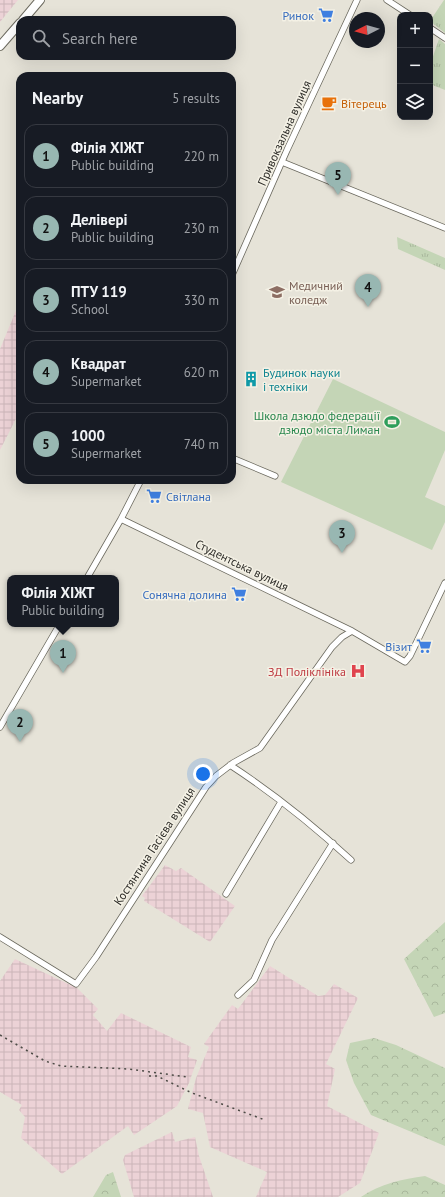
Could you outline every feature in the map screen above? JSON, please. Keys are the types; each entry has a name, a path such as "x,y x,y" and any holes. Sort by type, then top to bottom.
{"main road":[{"path":"26,16 40,0"},
{"path":"0,46 16,28"}],"street":[{"name":"Привокзальна вулиця","path":"236,266 357,0"},
{"path":"386,0 405,12"},
{"path":"433,30 445,38"},
{"path":"282,162 445,228"},
{"path":"236,460 275,476"},
{"path":"89,575 121,520 139,484"},
{"name":"Студентська вулиця","path":"121,520 352,630"},
{"path":"352,630 405,662 410,656 445,583"},
{"path":"0,727 58,627"},
{"name":"Костянтина Гасієва вулиця","path":"0,937 76,984 96,957 206,787 230,765 260,748 332,647 352,630"},
{"path":"230,765 281,802 351,860"},
{"path":"226,894 281,802"},
{"path":"238,995 254,980 272,940 332,843"}],"shaded area":[{"path":"0,0 18,0 0,22"},
{"path":"16,311 16,419 0,450 0,349"},
{"path":"165,865 176,871 181,868 235,906 210,942 144,901 145,898 142,896"},
{"path":"15,959 77,988 98,1009 93,1015 107,1031 121,1013 191,1047 188,1057 197,1060 189,1083 177,1106 134,1135 128,1126 62,1174 21,1138 25,1117 19,1110 22,1105 0,1092 0,981"},
{"path":"270,966 318,996 325,995 334,984 358,998 326,1064 335,1069 327,1106 379,1133 360,1183 338,1197 256,1197 267,1172 210,1147 203,1113 188,1109 196,1078 209,1047 204,1044 232,1005 238,1009"},
{"path":"172,1132 175,1142 195,1137 199,1156 213,1197 134,1197 123,1160 125,1155"}],"green space":[{"path":"445,0 445,33 433,23 433,16"},
{"path":"439,39 445,44 445,90 433,85 433,56"},
{"path":"397,237 445,258 445,270 398,249"},
{"path":"333,379 445,432 445,450 425,497 445,506 445,522 432,550 281,482"},
{"path":"445,922 445,1013 434,1017 404,959"},
{"path":"374,1038 396,1045 445,1068 445,1146 371,1115 354,1083 346,1060 350,1043"},
{"path":"113,1172 121,1197 93,1197 106,1175"},
{"path":"425,1176 445,1185 445,1197 361,1197 383,1185"}],"railway":[{"path":"0,1035 45,1061 61,1066 129,1069 187,1077"},
{"path":"149,1076 157,1076 192,1093 265,1120"}],"place":[{"name":"Ринок","path":"326,15"},
{"name":"Вітерець","path":"329,103"},
{"name":"1000","path":"338,195"},
{"name":"Медичний коледж","path":"277,292"},
{"name":"Квадрат","path":"368,307"},
{"name":"Будинок науки і техніки","path":"251,379"},
{"name":"Школа дзюдо федерації дзюдо міста Лиман","path":"392,422"},
{"name":"Світлана","path":"154,496"},
{"name":"ПТУ 119","path":"342,553"},
{"name":"Сонячна долина","path":"239,594"},
{"name":"Візит","path":"424,646"},
{"name":"ЗД Поліклініка","path":"358,671"},
{"name":"Філія ХІЖТ","path":"63,673"},
{"name":"Делівері","path":"20,742"}]}
